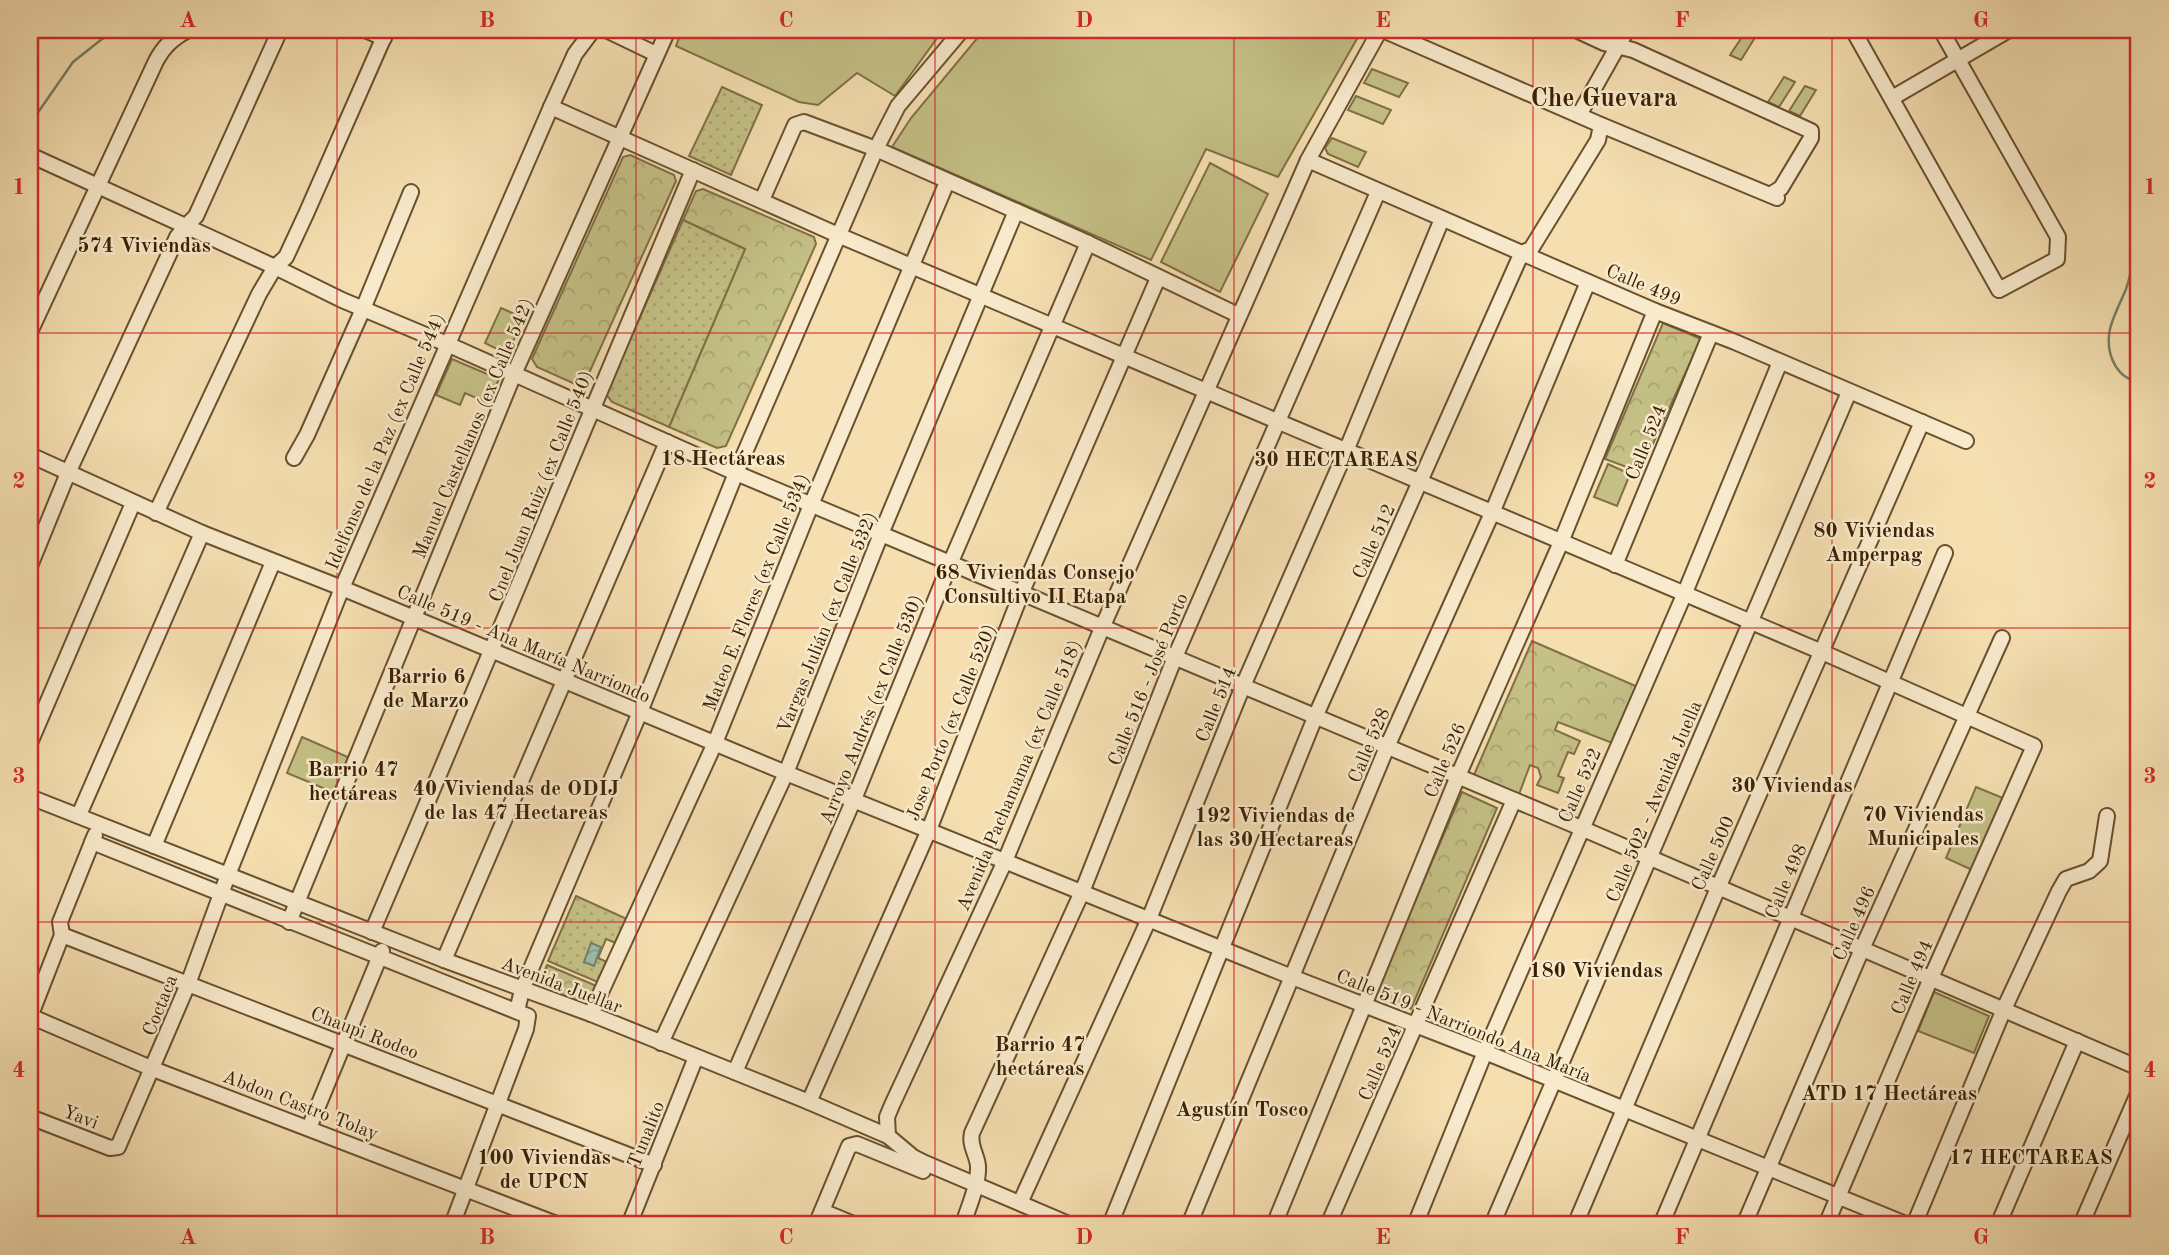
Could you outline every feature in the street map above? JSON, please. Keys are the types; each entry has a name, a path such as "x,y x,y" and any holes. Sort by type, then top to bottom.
{"street":[{"path":"30,332 164,47 188,30"},
{"path":"30,566 68,473 177,237 197,216 280,30"},
{"path":"156,513 259,294 275,267 286,257 386,34 365,30"},
{"name":"Idelfonso de la Paz (ex Calle 544)","path":"228,875 342,588 447,344 575,54 593,30"},
{"path":"606,30 656,54"},
{"name":"Manuel Castellanos (ex Calle 542)","path":"289,922 514,374 668,30"},
{"path":"452,1225 526,1029 522,990 736,473 876,149 898,106 962,30"},
{"path":"1381,30 1773,196 1781,188 1811,138 1811,131 1633,50 1576,30"},
{"name":"Avenida Pachamama (ex Calle 518)","path":"888,1136 887,1118 892,1105 1005,861 1102,628 1238,315 1308,160 1381,30"},
{"path":"1579,115 1627,30"},
{"path":"1853,30 1999,290 2057,259 2058,237 1941,30"},
{"path":"1892,99 2010,30"},
{"path":"551,107 838,235 1822,652 1966,716"},
{"path":"762,200 795,125 804,122 876,149 1088,243 1238,315"},
{"name":"Calle 512","path":"1110,1225 1316,715 1522,253 1531,249 1598,140 1601,125"},
{"path":"30,155 363,309 736,473 1102,628 1316,715 2139,1068"},
{"name":"Calle 499","path":"1308,160 1655,311 1966,442"},
{"name":"Cnel Juan Ruiz (ex Calle 540)","path":"309,1128 381,957 378,934 592,408 694,170"},
{"name":"Mateo E. Flores (ex Calle 534)","path":"591,1014 715,743 811,505 947,182"},
{"path":"293,458 307,435 363,309 411,192"},
{"name":"Calle 516 - José Porto","path":"974,1187 978,1166 970,1142 972,1133 1082,892 1175,657 1378,192"},
{"name":"Vargas Julián (ex Calle 532)","path":"661,1043 786,773 881,534 1016,211"},
{"name":"Calle 514","path":"1020,1203 1149,919 1243,686 1346,451 1442,219"},
{"name":"Arroyo Andrés (ex Calle 530)","path":"735,1072 854,799 950,564 1088,243"},
{"name":"Jose Porto (ex Calle 520)","path":"808,1102 929,830 1021,594 1158,278"},
{"name":"Calle 528","path":"1189,1225 1387,747 1492,513 1588,282"},
{"name":"Calle 526","path":"1273,1225 1458,776 1561,542 1655,311"},
{"name":"Calle 524","path":"1615,565 1711,333"},
{"name":"Calle 522","path":"1415,1225 1485,1052 1684,595 1780,362"},
{"name":"Calle 502 - Avenida Juella","path":"1492,1225 1849,392"},
{"name":"Calle 500","path":"1575,1225 1718,888 1922,422"},
{"path":"444,960 667,442"},
{"name":"Calle 519 - Ana María Narriondo","path":"30,455 202,533 1005,861"},
{"path":"30,743 133,503"},
{"path":"79,815 202,533"},
{"name":"Calle 498","path":"1661,1225 1945,553"},
{"path":"154,846 273,562"},
{"name":"Calle 496","path":"1744,1225 1862,949 2002,638"},
{"name":"Calle 494","path":"1826,1225 2034,746 1966,716"},
{"name":"Avenida Juellar","path":"30,797 444,960 591,1014 808,1102 888,1136 913,1157 974,1187 1020,1203 1043,1220 1071,1225"},
{"name":"Calle 524","path":"1328,1225 1514,800"},
{"path":"1914,1225 2004,1009 2059,891 2066,879 2089,871 2100,861 2107,816"},
{"path":"30,1016 62,935 60,922 99,823"},
{"path":"92,842 523,1014"},
{"name":"Calle 519 - Narriondo Ana María","path":"1005,861 1485,1052 1908,1225"},
{"name":"Coctaca","path":"118,1147 188,984 228,875"},
{"name":"Chaupi Rodeo","path":"62,935 654,1165"},
{"name":"Abdon Castro Tolay","path":"30,1016 153,1069 559,1225"},
{"path":"1998,1225 2077,1041"},
{"name":"Tunalito","path":"629,1225 696,1057"},
{"path":"2081,1225 2139,1091"},
{"name":"Yavi","path":"30,1117 110,1148 118,1147"},
{"path":"856,1225 819,1218 849,1146 856,1144 974,1187 962,1225"}],"green space":[{"path":"682,30 943,30 895,96 857,73 818,105 799,102 676,46"},
{"path":"984,30 1362,30 1278,177 1206,149 1151,260 892,147 911,118"},
{"path":"1746,31 1756,36 1741,60 1730,55"},
{"path":"1372,69 1408,83 1399,97 1364,83"},
{"path":"1784,77 1795,82 1779,107 1768,102"},
{"path":"1805,86 1816,90 1800,116 1789,111"},
{"path":"722,87 762,105 731,175 689,156"},
{"path":"1356,96 1391,110 1383,124 1348,110"},
{"path":"1332,138 1366,152 1358,167 1328,154 1325,148"},
{"path":"630,155 674,175 676,181 585,382 575,384 537,367 532,359 623,157"},
{"path":"1210,163 1268,194 1220,292 1161,262"},
{"path":"703,189 814,237 816,244 726,446 717,448 669,427 745,249 683,220 696,191"},
{"path":"683,220 745,249 669,427 612,402 606,394"},
{"path":"501,308 524,318 507,354 485,343"},
{"path":"1663,323 1701,339 1640,472 1605,459"},
{"path":"452,359 499,379 488,403 465,393 460,405 436,395"},
{"path":"1608,464 1630,474 1617,506 1594,497"},
{"path":"1532,641 1638,687 1615,744 1558,722 1555,730 1580,741 1574,754 1568,752 1558,776 1564,778 1558,793 1537,785 1541,777 1538,768 1530,765 1518,797 1481,781 1474,775"},
{"path":"302,737 350,758 335,793 287,773"},
{"path":"1976,787 2003,798 1972,870 1946,858"},
{"path":"1462,792 1497,808 1411,1009 1375,994"},
{"path":"576,896 627,919 616,943 606,939 598,958 609,963 600,983 548,961"},
{"path":"547,965 599,987 589,1009 537,987"},
{"path":"1934,992 1989,1016 1974,1053 1918,1031"}],"water":[{"path":"591,943 601,947 594,966 584,962"}],"waterway":[{"path":"30,124 73,62 102,39 121,30"},
{"path":"2139,235 2128,283 2111,325 2109,344 2115,366 2125,376 2139,381"},
{"path":"2139,817 2136,840 2139,846"}],"district":[{"name":"Che Guevara","path":"1604,97"},
{"name":"574 Viviendas","path":"144,245"},
{"name":"18 Hectáreas","path":"723,458"},
{"name":"30 HECTAREAS","path":"1336,459"},
{"name":"80 Viviendas Amperpag","path":"1874,542"},
{"name":"68 Viviendas Consejo Consultivo II Etapa","path":"1035,584"},
{"name":"Barrio 6 de Marzo","path":"426,688"},
{"name":"Barrio 47 hectáreas","path":"353,781"},
{"name":"30 Viviendas","path":"1792,785"},
{"name":"40 Viviendas de ODIJ de las 47 Hectareas","path":"516,800"},
{"name":"70 Viviendas Municipales","path":"1923,826"},
{"name":"192 Viviendas de las 30 Hectareas","path":"1275,827"},
{"name":"180 Viviendas","path":"1596,970"},
{"name":"Barrio 47 hectáreas","path":"1040,1056"},
{"name":"ATD 17 Hectáreas","path":"1889,1093"},
{"name":"Agustín Tosco","path":"1242,1109"},
{"name":"17 HECTAREAS","path":"2031,1157"},
{"name":"100 Viviendas de UPCN","path":"544,1169"}]}
